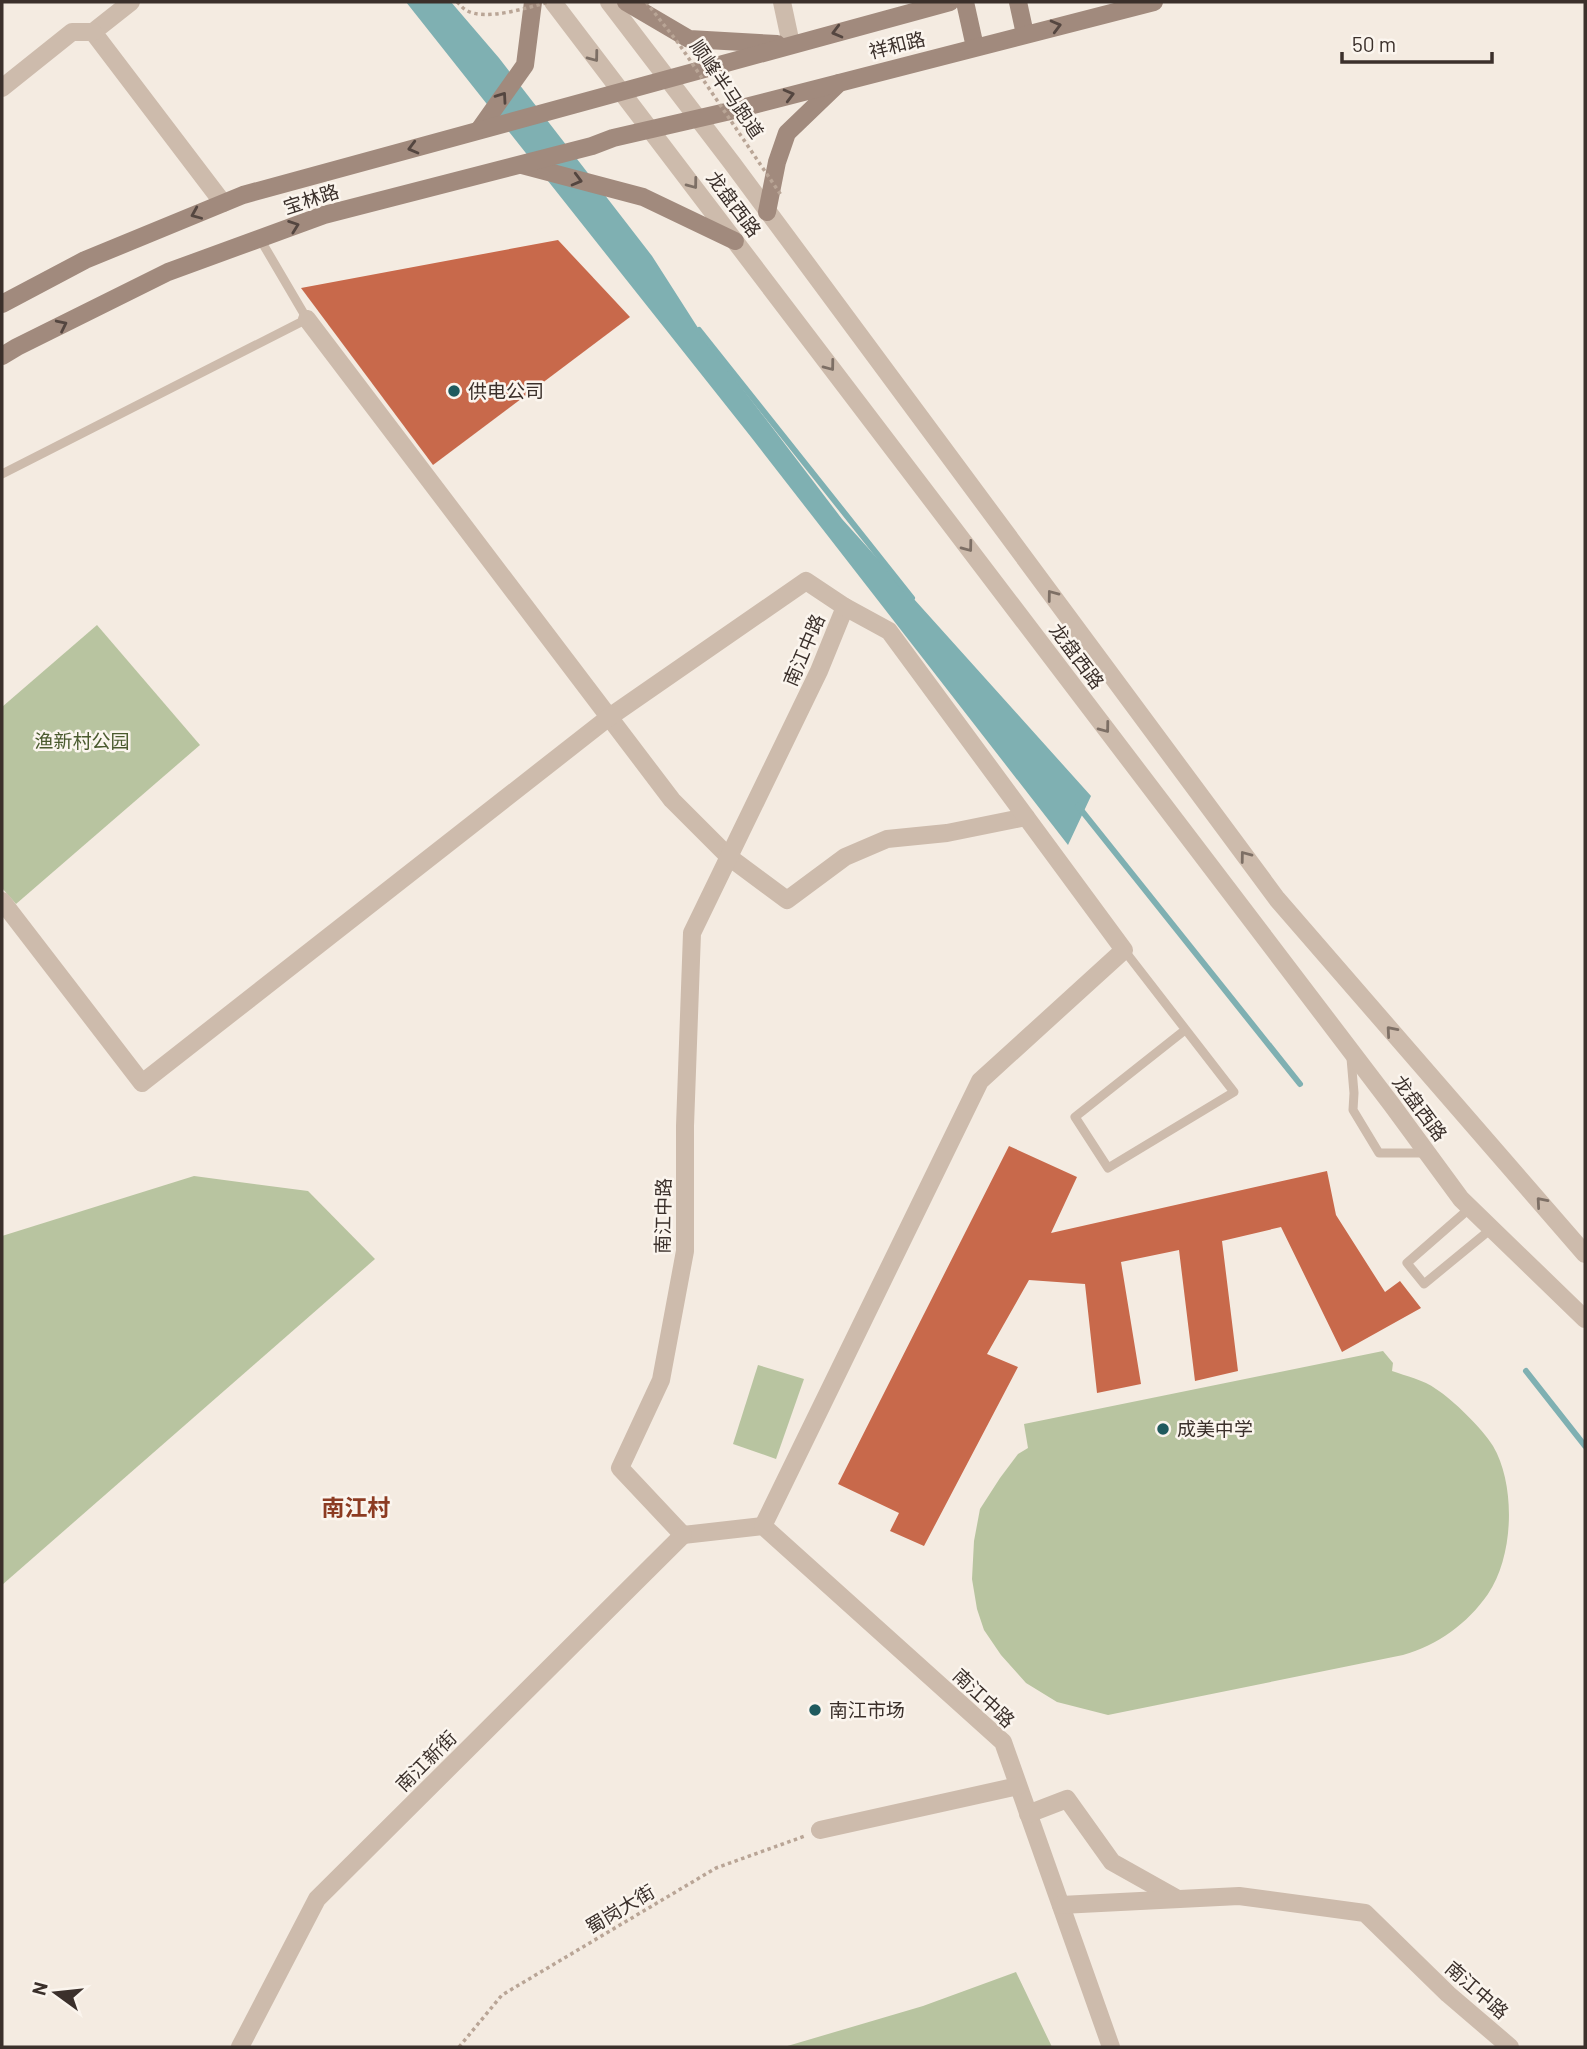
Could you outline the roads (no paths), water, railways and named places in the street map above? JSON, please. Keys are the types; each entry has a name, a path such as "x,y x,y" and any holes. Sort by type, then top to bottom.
{"main road":[{"path":"479,130 525,65 533,2"},
{"path":"626,2 689,39 791,44"},
{"path":"877,21 891,2"},
{"name":"宝林路","path":"2,304 85,260 243,195 950,2"},
{"path":"965,2 975,47"},
{"path":"1018,2 1025,34"},
{"name":"祥和路","path":"652,130 1154,2"},
{"path":"767,212 777,162 787,133 841,81"},
{"name":"宝林路","path":"2,356 168,272 324,215 652,130"},
{"path":"519,165 636,195 735,241"}],"street":[{"path":"2,88 72,32 93,32 131,2"},
{"name":"龙盘西路","path":"552,2 652,130 1461,1199 1585,1319"},
{"name":"龙盘西路","path":"609,2 1277,899 1585,1254"},
{"path":"782,2 791,44"},
{"path":"93,32 223,203"},
{"path":"307,319 671,800 729,858 787,900 845,857 887,839 947,833 1026,817"},
{"name":"南江中路","path":"608,718 806,581 845,607 819,671 692,933 685,1126 685,1251 661,1380 620,1468 683,1535"},
{"path":"683,1535 763,1526 980,1081 1124,950 889,631 845,607"},
{"path":"2,901 142,1083 608,718"},
{"name":"南江中路","path":"763,1526 1003,1742 1111,2047"},
{"name":"南江新街","path":"240,2047 317,1899 683,1535"},
{"path":"820,1830 1018,1786"},
{"path":"1028,1814 1067,1799 1112,1862 1178,1899"},
{"name":"南江中路","path":"1060,1905 1239,1896 1365,1913 1448,1994 1510,2047"}],"lane":[{"path":"2,474 307,319 260,239"},
{"path":"1124,950 1234,1092 1108,1168 1075,1117 1185,1030"},
{"path":"1350,1050 1353,1110 1380,1153 1427,1153"},
{"path":"1470,1208 1407,1263 1424,1284 1491,1229"}],"water":[{"path":"406,2 451,2 499,58 652,256 707,342 842,519 1091,796 1068,845 751,437"}],"waterway":[{"path":"699,330 912,598"},
{"path":"1078,806 1300,1084"},
{"path":"1526,1371 1585,1446"}],"place":[{"name":"供电公司","path":"454,391"},
{"name":"成美中学","path":"1163,1429"},
{"name":"南江市场","path":"815,1710"}],"district":[{"name":"南江村","path":"356,1508"}],"park label":[{"name":"渔新村公园","path":"82,741"}]}
